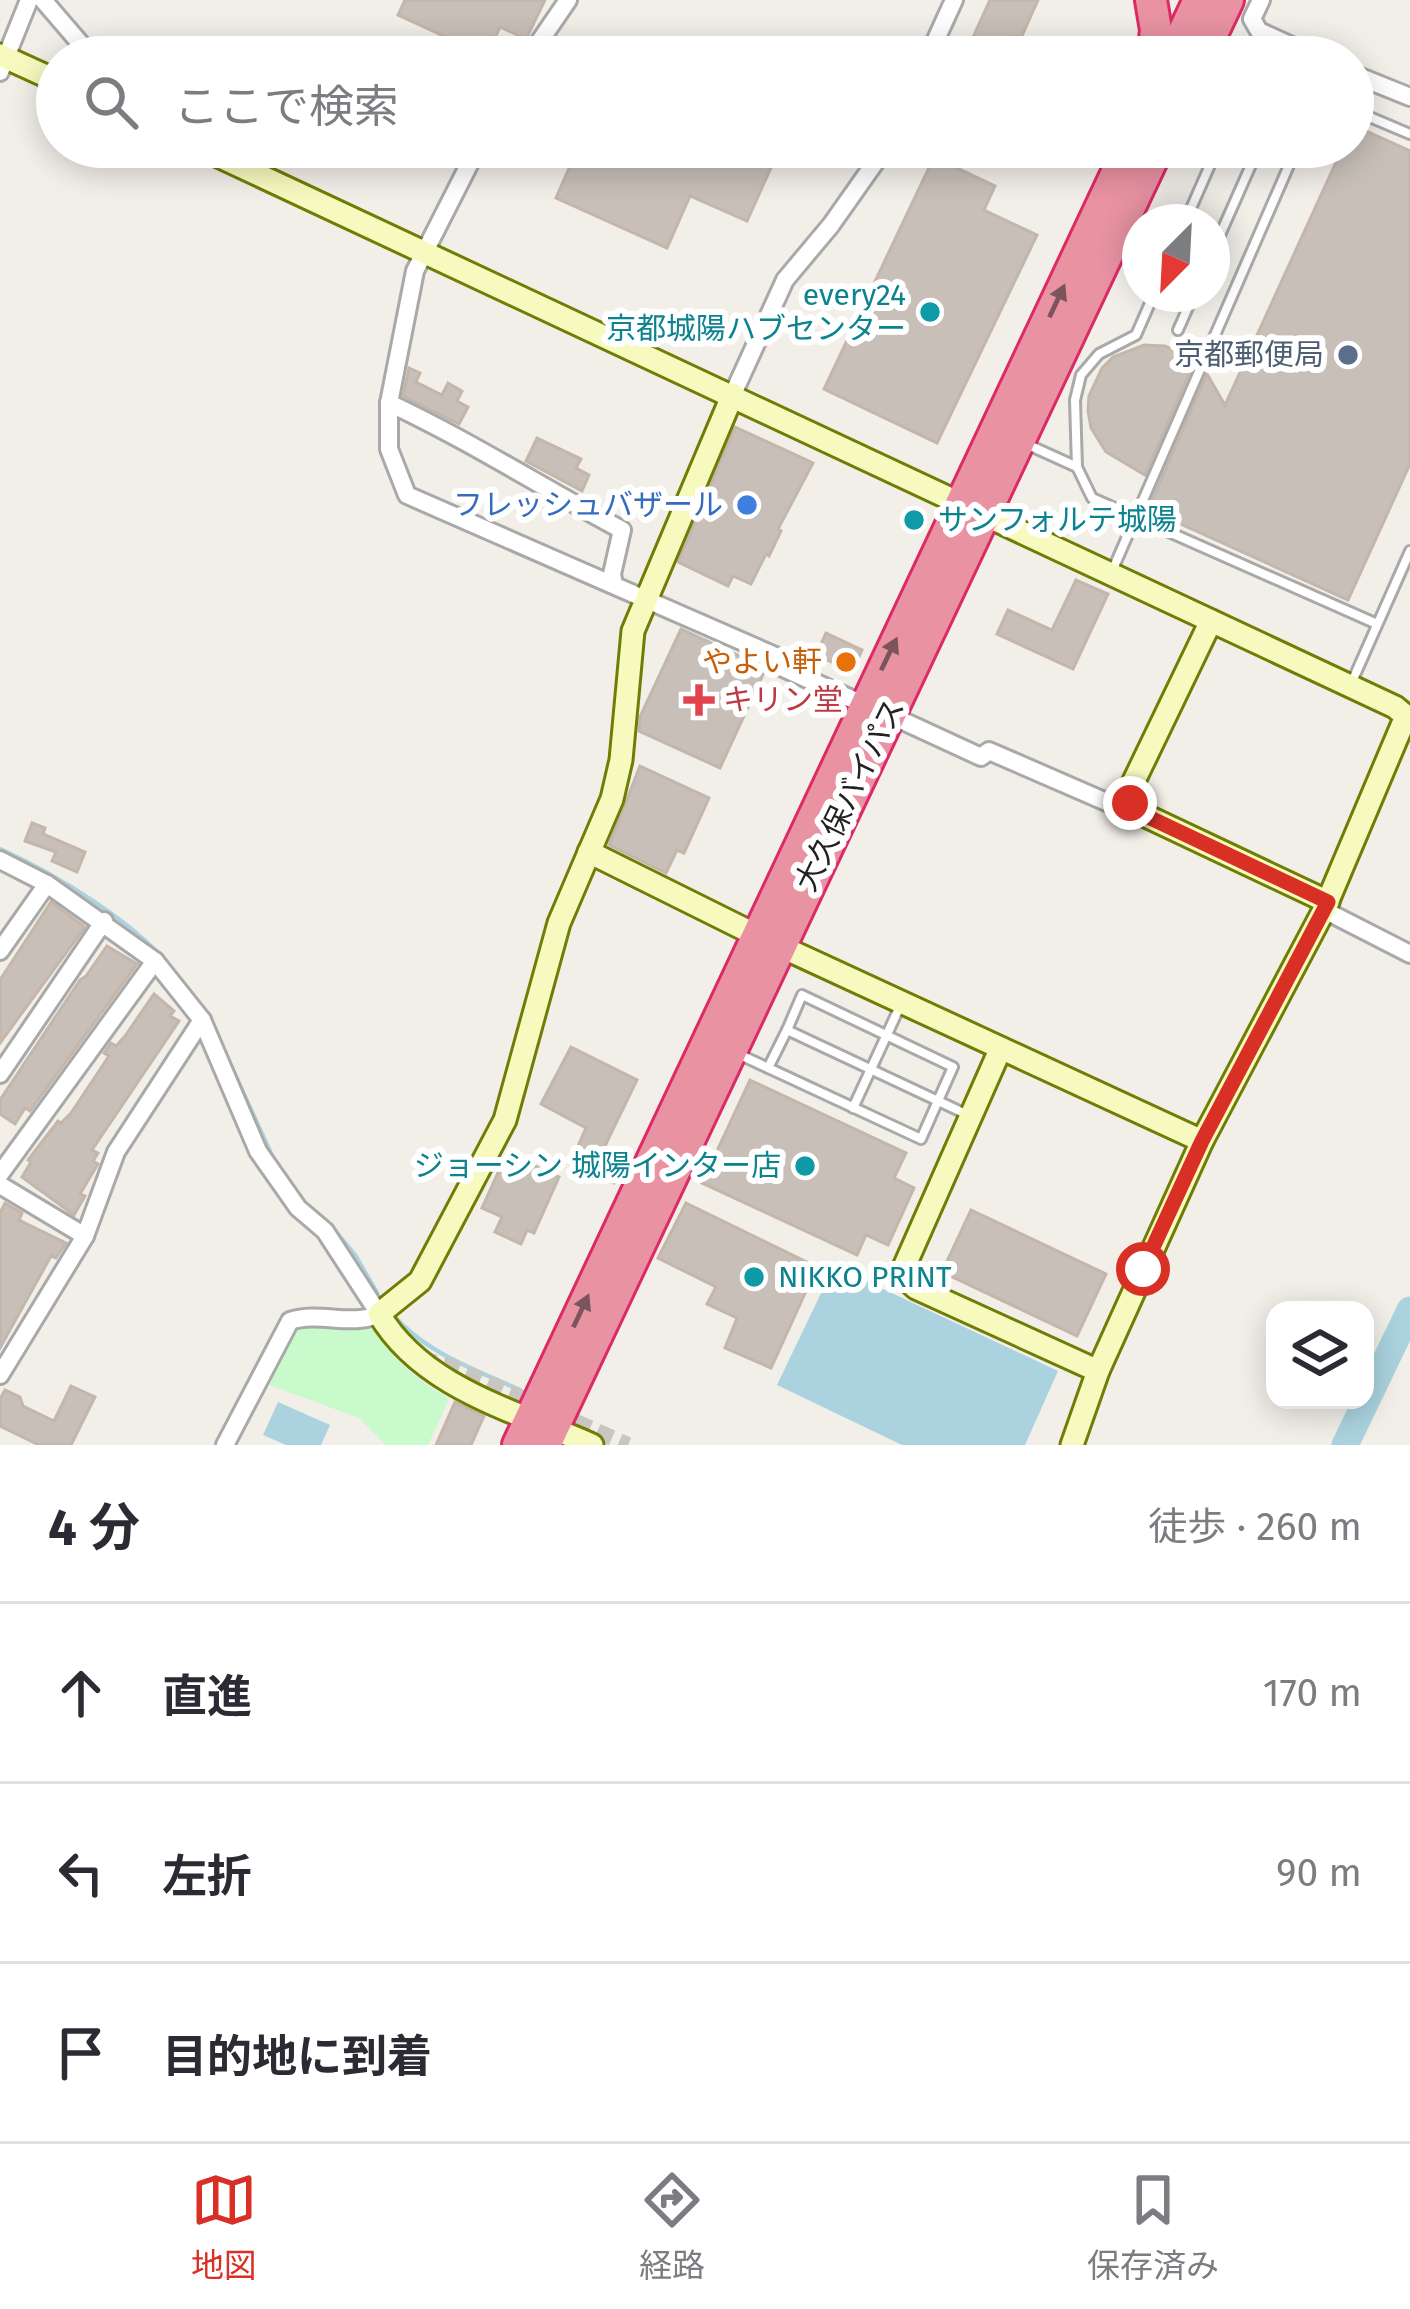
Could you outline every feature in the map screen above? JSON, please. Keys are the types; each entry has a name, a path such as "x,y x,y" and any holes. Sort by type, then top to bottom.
{"highway":[{"path":"1151,0 1155,36"},
{"path":"1182,36 1198,0"},
{"path":"1211,36 1228,0"},
{"name":"大久保バイパス","path":"543,1430 767,940 972,508 1118,168"},
{"name":"大久保バイパス","path":"972,508 1017,440 1148,168"},
{"name":"大久保バイパス","path":"518,1445 543,1430 730,1050 767,940"}],"street":[{"path":"29,0 2,62 36,74"},
{"path":"43,0 74,36"},
{"path":"543,36 568,0"},
{"path":"938,36 954,0"},
{"path":"1261,0 1252,19 1259,32 1268,36"},
{"path":"1374,83 1410,98"},
{"path":"245,168 1408,713 1326,906 1202,1141 1099,1371 1072,1445"},
{"path":"467,168 415,271 389,403 389,448 407,495 780,658 783,668 879,706 981,757 989,751 1111,804 1130,803 1144,815 1410,953"},
{"path":"225,1445 290,1321 307,1315 368,1319 420,1281 505,1120 559,922 612,799 621,760 627,660 644,598 785,280 875,168"},
{"path":"389,403 481,448 622,530 614,585"},
{"path":"1130,803 1133,784 1210,621"},
{"path":"590,852 767,940 1202,1141"},
{"path":"0,860 104,921 155,961 202,1019 257,1151 298,1208 325,1231 396,1342 441,1378 543,1430 592,1445"},
{"path":"0,951 47,884"},
{"path":"0,1074 104,921"},
{"path":"0,1174 155,961"},
{"path":"0,1375 85,1236 116,1152 202,1019"},
{"path":"1000,1050 902,1264 903,1279 1099,1371"},
{"path":"0,1185 85,1236"}],"lane":[{"path":"1374,119 1410,134"},
{"path":"1193,204 1209,168"},
{"path":"1230,212 1250,168"},
{"path":"1111,575 1288,168"},
{"path":"1146,312 1136,335 1099,354 1081,375 1076,400 1077,467 1092,498 1377,625"},
{"path":"1178,330 1186,312"},
{"path":"1017,440 1077,467"},
{"path":"1350,686 1410,551"},
{"path":"730,1050 768,1068 853,1108 921,1139 953,1067 802,995 768,1068"},
{"path":"853,1108 902,1003"},
{"path":"787,1030 969,1116"}],"green space":[{"path":"297,1324 375,1329 407,1369 449,1399 428,1445 386,1445 359,1418 261,1382"}],"water":[{"path":"834,1266 1058,1371 1025,1445 902,1445 777,1385"},
{"path":"278,1402 330,1425 321,1445 286,1445 263,1435"}],"building":[{"path":"405,0 545,0 527,36 500,27 496,36 444,36 398,15"},
{"path":"990,0 1038,0 1022,36 974,36"},
{"name":"京都郵便局","path":"1374,135 1410,151 1410,464 1348,600 1172,520 1175,515 1151,503 1207,374 1225,405 1333,168 1374,168"},
{"path":"569,168 771,168 747,221 690,196 667,248 556,198"},
{"name":"every24 京都城陽ハブセンター","path":"929,168 957,168 995,186 984,210 1037,235 937,443 824,389"},
{"path":"1144,345 1165,346 1195,360 1145,475 1106,452 1091,428 1088,411 1089,396 1102,368 1113,357"},
{"path":"409,368 420,373 416,382 442,395 448,383 462,391 457,401 468,407 459,424 403,396"},
{"path":"735,427 813,463 751,584 733,576 728,586 678,562"},
{"path":"537,438 581,459 576,468 589,475 582,491 526,461"},
{"path":"1076,580 1108,594 1073,669 997,634 1008,610 1052,630"},
{"path":"681,629 766,668 720,768 639,731 640,717"},
{"path":"826,633 862,650 852,671 816,655"},
{"path":"640,766 709,798 684,853 677,850 666,873 609,845"},
{"path":"32,823 45,828 43,834 85,852 77,872 52,861 56,852 25,841"},
{"path":"51,902 85,927 0,1043 0,980"},
{"path":"107,946 137,964 30,1111 25,1108 15,1124 0,1114 0,1100"},
{"path":"154,994 179,1021 92,1150 98,1153 93,1161 98,1164 74,1215 22,1177 28,1160 58,1121 71,1113 109,1056 104,1053 125,1036"},
{"path":"571,1047 637,1080 602,1152 623,1162 614,1183 570,1164 586,1128 541,1104"},
{"name":"ジョーシン 城陽インター店","path":"750,1080 906,1153 894,1178 914,1188 888,1245 866,1235 857,1255 702,1183"},
{"path":"507,1153 559,1177 534,1233 527,1230 521,1244 495,1232 502,1217 482,1208"},
{"path":"5,1203 22,1213 19,1220 66,1243 56,1258 51,1256 0,1348 0,1213"},
{"name":"NIKKO PRINT","path":"686,1203 817,1267 771,1368 725,1348 737,1318 707,1304 716,1287 658,1258"},
{"path":"971,1210 1106,1274 1077,1336 942,1272"},
{"path":"71,1386 95,1397 71,1445 39,1445 0,1426 0,1399 5,1390 20,1397 23,1406 54,1421"},
{"path":"455,1402 484,1416 471,1445 436,1445"}],"waterway":[{"path":"0,849 95,902 140,936 175,973"},
{"path":"225,1053 273,1158"},
{"path":"334,1230 377,1293"},
{"path":"1345,1445 1410,1310"},
{"path":"393,1315 436,1350 520,1390"}],"tunnel":[{"path":"420,1359 452,1367 628,1445"}],"place":[{"name":"every24 京都城陽ハブセンター","path":"930,312"},
{"name":"京都郵便局","path":"1348,355"},
{"name":"フレッシュバザール","path":"747,505"},
{"name":"サンフォルテ城陽","path":"914,520"},
{"name":"やよい軒","path":"846,662"},
{"name":"キリン堂","path":"699,700"},
{"name":"ジョーシン 城陽インター店","path":"805,1166"},
{"name":"NIKKO PRINT","path":"754,1277"}],"route":[{"path":"1130,803 1144,815 1328,902 1202,1141 1143,1269"}]}
